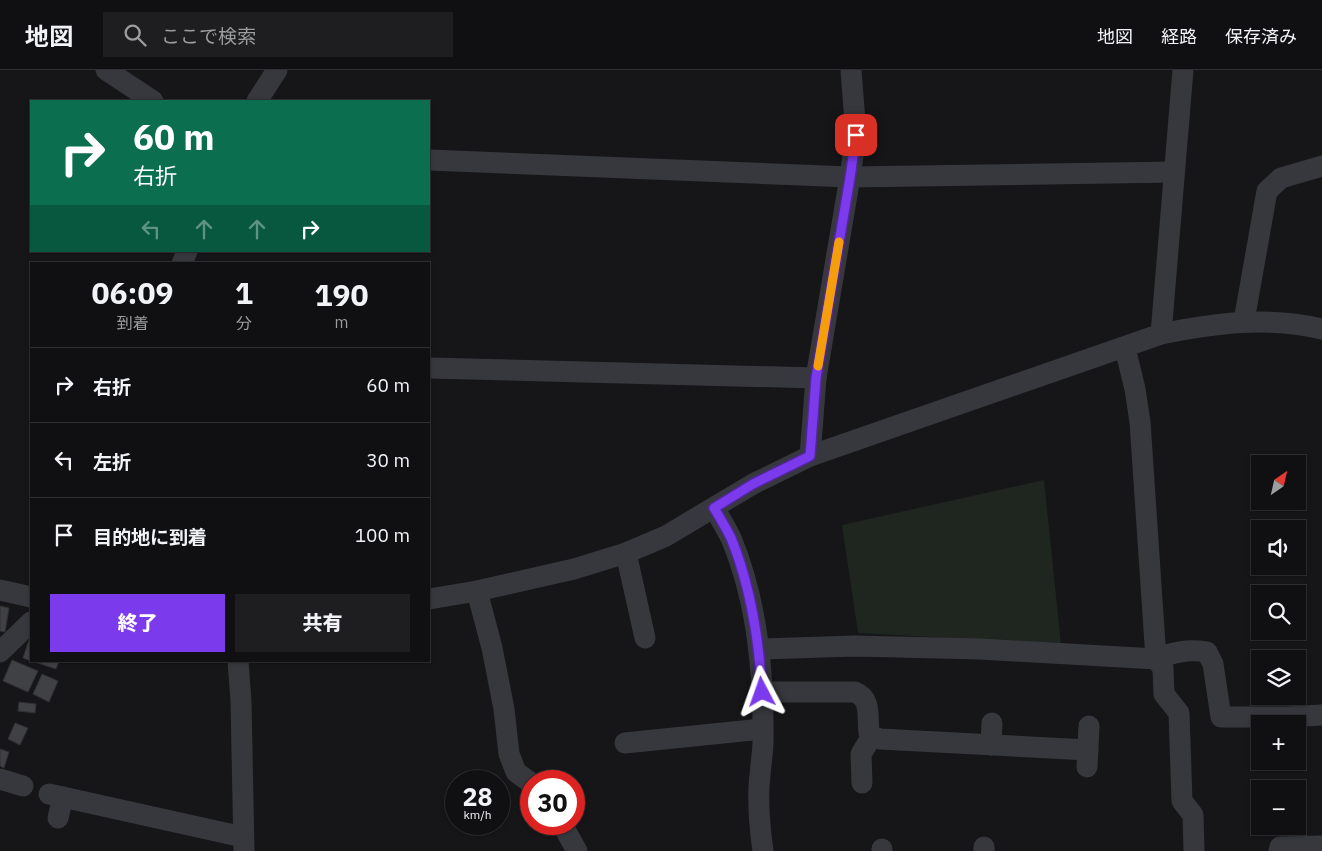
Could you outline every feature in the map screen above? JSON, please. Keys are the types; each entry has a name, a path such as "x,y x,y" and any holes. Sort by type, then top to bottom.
{"street":[{"path":"106,70 151,100"},
{"path":"258,100 277,70"},
{"path":"810,456 816,378 856,135 851,70"},
{"path":"1161,334 1183,70"},
{"path":"430,160 850,178 1174,172"},
{"path":"1244,321 1267,191 1281,178 1322,166"},
{"path":"430,600 574,569 626,553 666,536 753,484 810,456 1161,334 1202,325 1244,321 1283,322 1322,329"},
{"path":"1125,348 1135,389 1140,422 1156,659 1164,668 1164,694 1179,713 1182,801 1193,815 1194,851"},
{"path":"430,368 816,378"},
{"path":"714,508 730,536 739,561 752,607 759,650 763,746 759,788 760,830 763,851"},
{"path":"626,553 645,638"},
{"path":"0,590 30,597"},
{"path":"477,591 492,648 504,709 509,754 516,772 520,775"},
{"path":"0,652 30,623"},
{"path":"759,650 855,646 980,649 1156,659 1176,652 1195,650 1207,652 1213,664 1221,717 1322,715"},
{"path":"58,818 56,796 244,844 241,701 238,662"},
{"path":"762,692 855,692 865,698 868,726 872,736 880,739 991,745 1088,758 1089,726"},
{"path":"991,745 992,723"},
{"path":"625,743 762,729"},
{"path":"862,784 861,754 872,736"},
{"path":"0,778 23,786"},
{"path":"568,835 577,851"},
{"path":"1279,851 1280,847 1322,846"}],"shaded area":[{"path":"1044,480 1061,644 858,633 842,525"}],"building":[{"path":"0,606 9,608 5,632 0,631"},
{"path":"29,640 30,661 23,658"},
{"path":"12,660 38,671 28,692 3,681"},
{"path":"35,662 59,662 56,669"},
{"path":"42,674 58,681 49,702 33,694"},
{"path":"19,702 36,704 35,713 18,711"},
{"path":"15,723 28,728 20,745 8,739"},
{"path":"0,749 9,752 4,768 0,766"}],"slow traffic":[{"path":"818,366 839,242"}],"route":[{"path":"762,692 759,650 752,607 730,536 714,508 753,484 810,456 816,378 856,135"}]}
